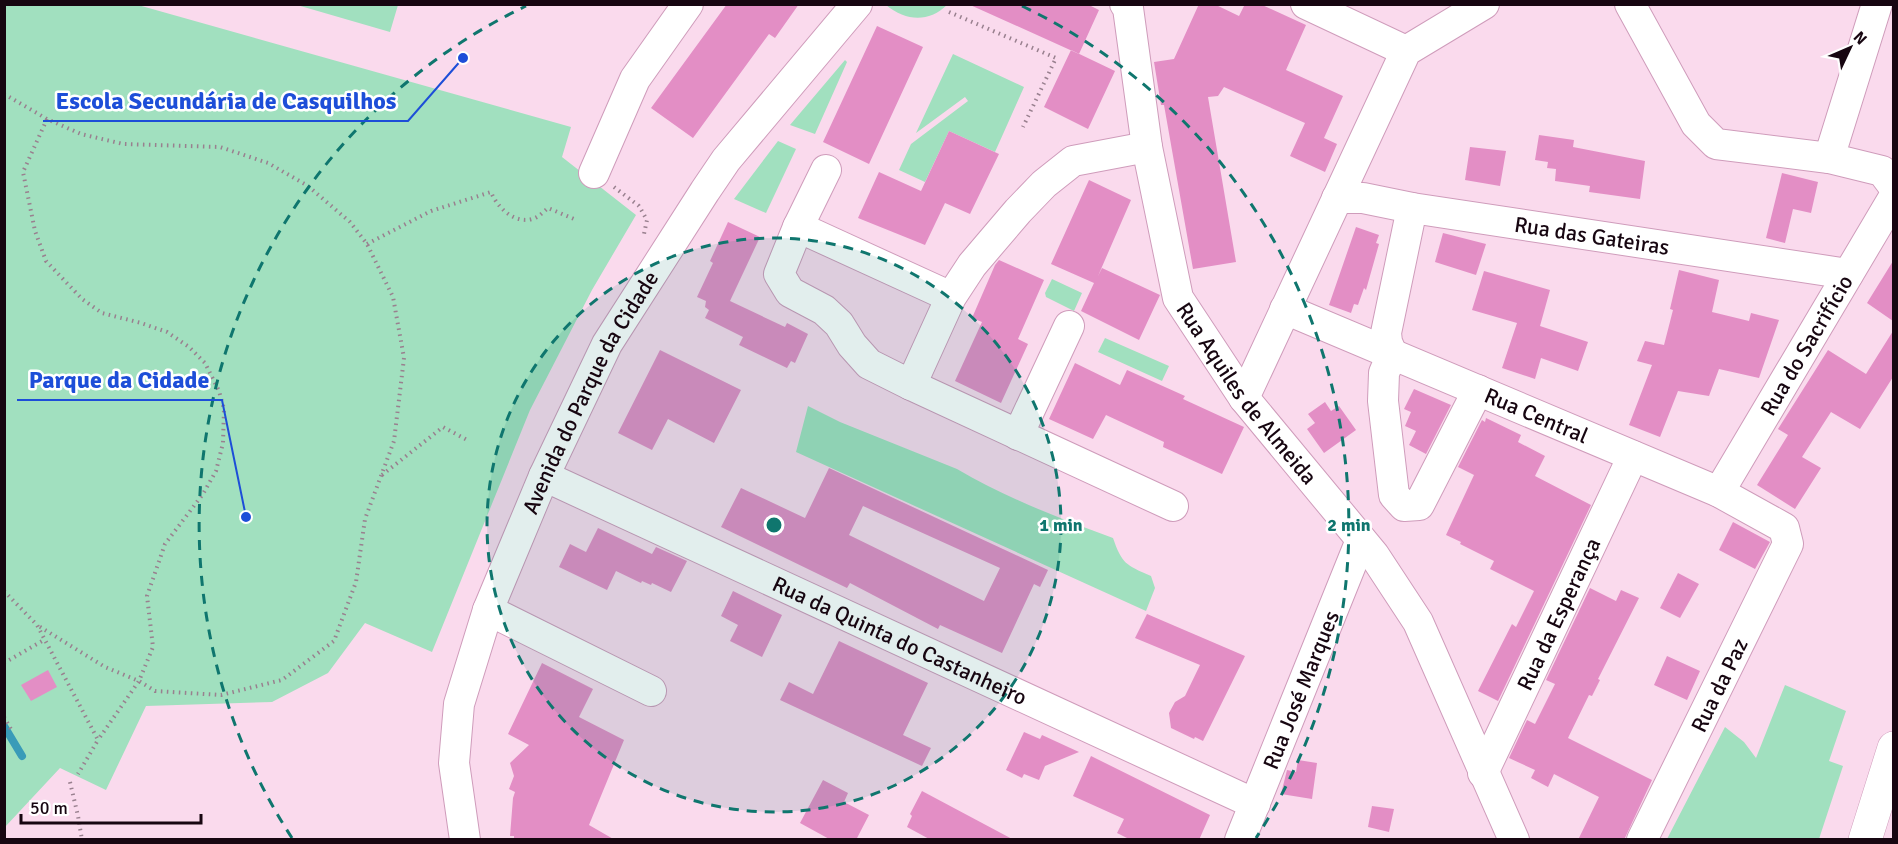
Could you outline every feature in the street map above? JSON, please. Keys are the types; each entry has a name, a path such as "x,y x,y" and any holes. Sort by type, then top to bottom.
{"highway":[{"path":"1865,840 1893,748"}],"street":[{"path":"594,173 635,79 688,4"},
{"name":"Avenida do Parque da Cidade","path":"465,840 454,763 459,704 488,610 544,476 607,344 705,191 726,160 857,4"},
{"path":"1306,4 1406,51"},
{"path":"1244,398 1406,51 1484,4"},
{"path":"1630,4 1696,124 1716,144 1829,158 1882,171 1893,187"},
{"path":"1829,158 1877,4"},
{"name":"Rua Aquiles de Almeida","path":"1128,6 1147,147 1178,298 1244,398 1374,555 1418,622 1514,840"},
{"path":"911,385 951,297 972,264 1044,184 1073,161 1147,147"},
{"path":"826,170 798,226 779,274 790,292 824,310 839,324 852,345 869,364 1173,506"},
{"name":"Rua do Sacrifício","path":"1719,492 1893,197"},
{"name":"Rua das Gateiras","path":"1337,198 1364,198 1412,208 1848,274"},
{"path":"1412,208 1386,333 1392,354 1384,373 1383,401 1394,495 1404,506 1419,505 1478,390"},
{"path":"798,226 951,297"},
{"name":"Rua Central","path":"1285,309 1719,492 1784,528"},
{"path":"1018,435 1068,326"},
{"name":"Rua da Esperança","path":"1483,773 1633,456"},
{"name":"Rua da Quinta do Castanheiro","path":"544,476 1255,804"},
{"name":"Rua da Paz","path":"1642,840 1788,544 1784,528"},
{"name":"Rua José Marques","path":"1240,840 1361,540"},
{"path":"488,610 651,691"}],"path":[{"path":"949,12 1056,58 1023,127"},
{"path":"4,94 47,119 81,134 123,144 220,147 268,163 308,186 350,222 367,244 393,297 404,358 394,441 365,519 356,582 334,641 282,680 221,695 155,691 139,681 105,667 37,625 4,591"},
{"path":"47,119 23,172 34,231 46,261 82,299 102,313 167,332 189,347 205,363 219,391 224,409 223,443 216,471 165,544 147,596 153,648 139,681 98,740 78,774"},
{"path":"367,244 431,211 491,192 495,202 510,215 526,220 535,219 548,208 574,219"},
{"path":"381,476 443,428 469,441"},
{"path":"37,625 98,740"},
{"path":"4,663 44,640"},
{"path":"4,717 12,731"},
{"path":"70,782 82,840"}],"green space":[{"path":"5,5 138,5 571,127 562,157 636,215 592,290 530,410 432,652 365,623 328,673 272,702 146,706 106,790 60,768 5,827"},
{"path":"297,5 398,5 390,32"},
{"path":"886,5 947,5 932,15 917,18 901,14"},
{"path":"953,54 1024,87 995,152 949,131 925,182 899,170 911,144 968,101 965,97 916,133"},
{"path":"845,60 847,62 815,134 790,125"},
{"path":"778,141 796,149 766,213 734,199"},
{"path":"1052,279 1082,293 1074,311 1046,297 1045,293"},
{"path":"1105,338 1169,366 1162,381 1098,352"},
{"path":"808,406 840,422 957,469 1033,507 1113,538 1126,563 1151,576 1155,588 1146,611 796,452"},
{"path":"1785,685 1846,711 1829,761 1843,766 1819,839 1667,839 1725,727 1744,742 1756,758"}],"building":[{"path":"727,4 799,4 775,38 769,34 693,138 651,108"},
{"path":"968,4 1087,4 1099,10 1079,54"},
{"path":"1199,4 1214,4 1239,16 1245,4 1260,4 1306,25 1286,70 1343,96 1324,138 1337,144 1325,172 1290,156 1305,123 1224,87 1218,96 1208,97 1236,262 1193,269 1164,105 1161,105 1154,62 1174,59"},
{"path":"877,26 923,47 869,164 823,142"},
{"path":"1071,50 1115,71 1088,129 1044,107"},
{"path":"949,131 999,154 970,214 945,203 925,245 858,218 879,172 921,191"},
{"path":"1539,135 1574,140 1573,147 1645,161 1640,199 1589,192 1590,186 1555,181 1556,169 1547,168 1548,162 1535,160"},
{"path":"1470,147 1506,151 1500,186 1465,180"},
{"path":"1782,173 1818,182 1811,213 1793,209 1785,243 1766,238"},
{"path":"1089,180 1131,200 1098,276 1102,268 1160,295 1139,340 1081,311 1094,283 1051,264"},
{"path":"728,222 760,237 730,301 785,327 787,323 808,334 795,363 791,361 787,368 739,345 743,337 705,318 709,310 705,307 706,301 697,297"},
{"path":"1356,227 1379,235 1376,243 1379,244 1366,290 1364,288 1358,305 1354,304 1351,313 1329,305"},
{"path":"1443,233 1486,244 1476,275 1435,262"},
{"path":"999,260 1044,280 1018,339 1028,344 1001,403 955,381 982,322 972,318"},
{"path":"1893,261 1893,321 1867,303"},
{"path":"1679,270 1719,280 1712,312 1749,321 1751,313 1779,320 1759,378 1719,369 1709,396 1678,391 1660,437 1629,425 1652,365 1637,361 1645,341 1664,345 1673,310 1670,309"},
{"path":"1484,271 1550,290 1540,326 1588,342 1578,371 1541,358 1535,379 1502,368 1517,323 1472,310"},
{"path":"1893,331 1893,377 1860,429 1831,412 1802,457 1821,468 1795,509 1757,485 1788,435 1778,429 1828,350 1866,374"},
{"path":"660,350 741,390 714,443 668,419 652,450 618,433"},
{"path":"1075,363 1120,385 1127,370 1185,396 1183,399 1244,427 1222,474 1163,447 1164,442 1106,415 1093,439 1049,419"},
{"path":"1414,389 1451,405 1426,454 1409,445 1416,431 1405,426 1411,412 1404,409"},
{"path":"1325,402 1331,411 1339,406 1356,430 1324,453 1307,429 1315,423 1308,414"},
{"path":"1486,418 1521,435 1518,442 1545,456 1535,476 1591,505 1498,701 1478,691 1512,624 1516,627 1534,591 1490,569 1494,561 1446,535 1474,475 1458,467 1482,420 1485,422"},
{"path":"829,468 1048,570 1040,587 1034,584 1002,653 940,625 938,629 850,583 847,588 721,527 741,488 805,518","holes":["863,506 1000,568 984,601 849,535"]},
{"path":"1733,522 1770,542 1755,569 1719,550"},
{"path":"598,528 652,554 656,547 687,561 671,592 652,583 651,585 642,581 641,583 616,571 607,590 559,567 570,544 586,552"},
{"path":"1678,573 1699,584 1680,618 1660,608"},
{"path":"1590,588 1616,601 1621,590 1639,598 1598,679 1600,680 1592,696 1589,695 1568,738 1652,780 1624,840 1578,840 1599,797 1554,774 1548,787 1531,778 1535,770 1509,758 1527,720 1535,724 1555,684 1546,680"},
{"path":"733,591 782,615 762,657 730,641 738,625 721,616"},
{"path":"1147,614 1245,656 1203,741 1171,728 1169,713 1175,702 1185,696 1200,665 1135,638"},
{"path":"839,641 928,683 903,735 931,748 922,766 780,700 789,682 813,694"},
{"path":"1667,656 1700,671 1687,700 1654,685"},
{"path":"542,663 593,689 579,717 624,740 589,825 615,840 514,840 514,836 510,836 515,792 509,789 514,776 510,763 529,745 508,734"},
{"path":"48,670 57,687 31,701 21,685"},
{"path":"1024,732 1040,739 1042,735 1079,752 1045,766 1039,780 1024,774 1022,778 1006,770"},
{"path":"1091,756 1210,815 1199,840 1131,840 1117,833 1124,819 1073,796"},
{"path":"1298,760 1317,763 1312,799 1281,794 1287,770 1296,772"},
{"path":"823,780 848,793 844,802 869,815 856,840 831,840 800,823"},
{"path":"922,791 1014,840 931,840 907,827 912,816 910,814"},
{"path":"1372,806 1394,809 1389,832 1368,827"}],"waterway":[{"path":"4,726 22,756"}],"place":[{"name":"Escola Secundária de Casquilhos","path":"463,58"},
{"name":"Parque da Cidade","path":"246,517"}]}
